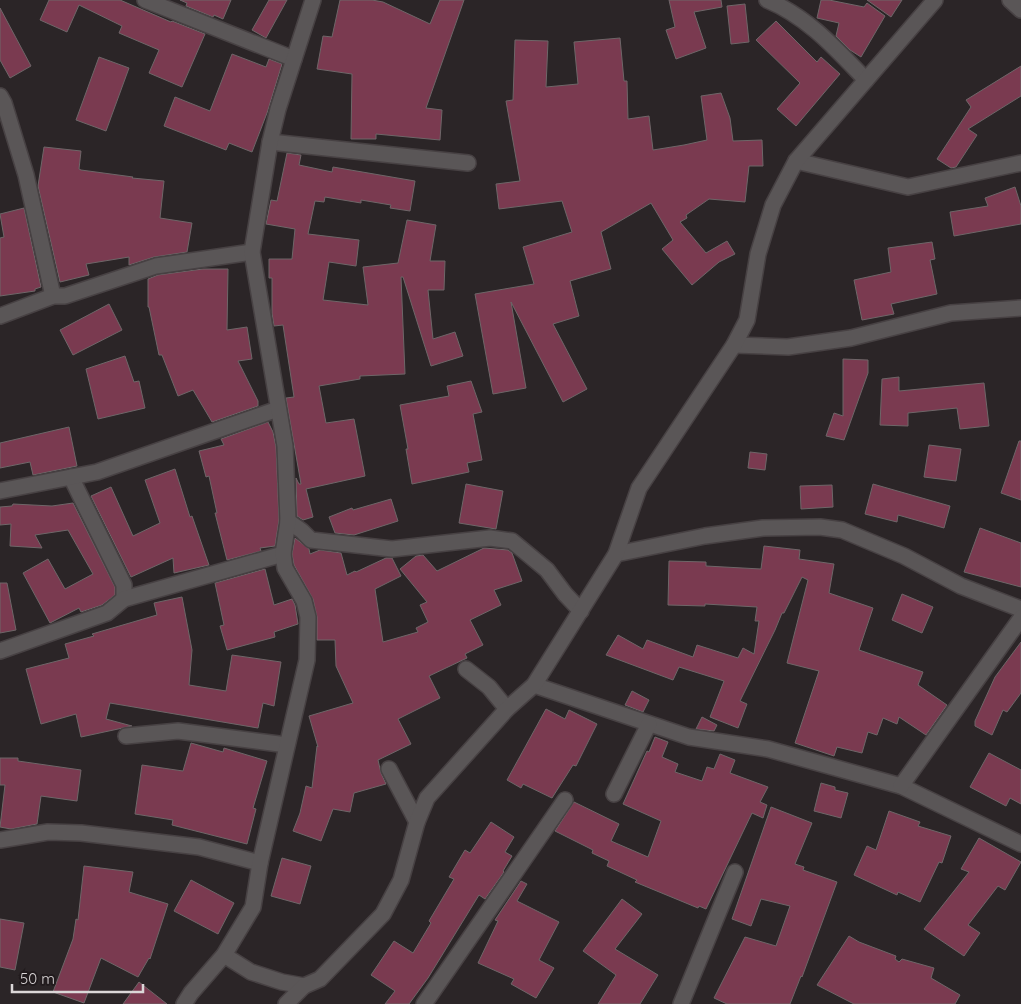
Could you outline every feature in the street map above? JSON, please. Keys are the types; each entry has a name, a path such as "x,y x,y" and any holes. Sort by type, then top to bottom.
{"street":[{"path":"145,0 294,59"},
{"path":"184,1004 190,993 224,955 253,907 260,863 307,660 308,617 304,602 284,568 283,554 288,521 284,446 252,252 270,142 278,109 313,0"},
{"path":"767,0 802,18 828,40 866,80"},
{"path":"286,1004 304,986 320,979 383,914 401,880 417,822 427,798 507,709 534,685 616,554 639,488 734,345 747,320 758,254 773,205 796,161 935,0"},
{"path":"1010,0 1021,10"},
{"path":"0,96 26,175 53,296"},
{"path":"270,142 468,163"},
{"path":"796,161 908,187 1021,163"},
{"path":"0,316 53,296 65,296 156,266 252,252"},
{"path":"734,345 788,347 851,338 951,313 1021,308"},
{"path":"0,491 97,472 278,409"},
{"path":"71,477 124,585 124,599"},
{"path":"288,521 311,540 392,549 490,538 512,541 547,570 581,611"},
{"path":"616,554 705,536 753,529 820,527 842,530 904,556 961,586 1021,609"},
{"path":"0,651 107,613 124,599 283,554"},
{"path":"901,786 1021,618"},
{"path":"466,669 490,687 507,709"},
{"path":"534,685 689,737 768,749 901,786 1021,844"},
{"path":"614,794 649,724"},
{"path":"126,736 178,731 288,744"},
{"path":"389,769 417,822"},
{"path":"424,1004 564,800"},
{"path":"0,840 48,832 81,834 199,847 260,863"},
{"path":"680,1004 735,872"},
{"path":"224,955 251,972 282,982 304,986"}],"building":[{"path":"49,0 120,0 205,34 182,87 149,73 159,50 119,33 122,26 79,5 67,32 40,20"},
{"path":"180,0 231,0 223,19 186,6 187,3"},
{"path":"269,0 287,0 266,38 252,30"},
{"path":"340,0 383,2 430,24 440,0 464,0 426,108 442,110 440,140 376,134 376,139 351,139 352,74 317,69 323,36 332,37"},
{"path":"669,0 721,0 722,7 694,12 706,48 676,59 666,30 675,27"},
{"path":"821,0 864,7 867,3 885,16 861,57 850,50 836,36 839,23 817,18"},
{"path":"867,0 902,0 891,17"},
{"path":"745,4 749,42 731,44 727,6"},
{"path":"0,8 31,66 10,78 0,60"},
{"path":"776,21 817,62 821,57 840,74 796,126 777,109 800,83 756,40"},
{"path":"620,38 624,81 627,81 628,119 649,116 653,150 707,140 701,96 721,93 730,118 733,141 762,140 763,166 749,166 745,202 709,199 686,215 687,218 680,222 706,253 727,241 735,254 719,262 692,285 662,249 673,240 651,203 601,232 611,269 570,281 579,316 553,324 587,389 563,402 511,302 526,388 493,394 475,294 534,284 523,247 572,232 562,201 499,209 496,184 520,181 506,101 513,100 515,40 548,41 546,87 578,84 574,42"},
{"path":"232,54 266,67 269,59 282,64 267,113 252,152 229,143 226,150 164,126 175,97 210,111"},
{"path":"99,57 129,68 106,131 76,120"},
{"path":"1021,66 1021,96 968,129 977,135 956,167 951,168 937,159 971,107 966,100"},
{"path":"44,147 81,151 79,169 81,170 164,181 160,218 192,223 187,252 154,257 129,265 129,257 86,264 89,275 60,282 38,186"},
{"path":"287,153 301,155 299,165 332,172 333,167 415,181 410,211 390,208 391,205 361,200 361,203 325,197 324,202 315,201 308,234 359,240 356,266 329,262 323,300 368,305 363,267 398,263 407,220 436,225 430,261 445,261 444,290 428,290 433,339 455,332 463,356 431,366 403,277 401,277 405,374 360,376 360,379 319,386 326,423 354,419 365,476 306,489 313,517 303,520 297,516 296,478 299,484 301,484 286,398 294,397 283,325 274,326 272,278 269,278 269,259 292,259 295,229 266,224 271,200 277,201"},
{"path":"1015,187 1021,206 1021,224 954,236 950,212 988,206 985,198"},
{"path":"24,208 41,287 35,289 35,291 0,296 0,238 4,237 0,214"},
{"path":"932,242 935,259 930,260 937,294 891,304 894,314 862,320 854,280 891,272 888,248"},
{"path":"203,269 228,269 227,330 247,327 252,359 238,361 258,401 258,406 212,422 193,390 178,396 162,355 159,355 148,307 148,279 158,275"},
{"path":"109,304 122,330 73,355 60,330"},
{"path":"125,356 134,382 139,381 145,408 98,419 86,369"},
{"path":"843,359 868,360 868,373 844,440 826,436 834,413 843,416"},
{"path":"899,377 899,391 984,383 989,426 960,429 957,408 908,413 908,426 880,425 882,379"},
{"path":"471,381 482,412 473,414 482,460 467,463 469,472 412,484 400,405 449,396 447,386"},
{"path":"268,422 273,432 276,447 279,520 275,546 260,548 261,551 227,560 215,513 217,513 209,476 206,477 199,451 224,445 221,439"},
{"path":"69,427 77,466 33,475 30,462 0,468 0,443"},
{"path":"1019,441 1021,441 1021,500 1001,493"},
{"path":"929,445 961,449 956,481 924,477"},
{"path":"750,452 767,454 765,470 748,468"},
{"path":"175,469 190,517 192,516 209,565 174,573 173,558 131,577 91,496 111,487 133,536 160,523 145,480"},
{"path":"466,484 503,491 496,529 459,523"},
{"path":"873,484 950,506 944,528 898,515 897,522 865,514"},
{"path":"832,485 833,507 801,509 800,486"},
{"path":"391,499 398,521 354,535 335,533 329,517 352,508 353,510"},
{"path":"73,503 115,587 115,595 102,605 81,612 79,608 50,623 23,573 48,559 65,589 93,574 68,530 35,535 42,548 10,546 11,524 0,525 0,507 12,506 13,504 52,506"},
{"path":"980,528 1021,543 1021,587 964,572"},
{"path":"295,538 309,549 310,554 320,550 341,553 347,575 386,558 392,558 401,576 375,589 383,642 418,632 416,628 428,622 420,605 427,602 400,569 416,556 423,555 437,571 484,548 508,550 512,553 522,581 494,590 501,605 470,620 483,645 465,654 467,658 429,676 440,698 398,719 411,744 378,760 386,784 354,793 350,812 333,809 321,841 293,831 300,813 306,786 312,788 318,747 309,716 353,703 336,666 335,640 317,640 317,617 313,599 294,565 292,554"},
{"path":"764,546 800,550 799,559 834,564 829,593 873,608 859,650 923,672 918,685 947,705 926,735 899,717 897,724 883,718 877,735 868,732 862,753 837,747 834,756 795,743 819,671 787,663 808,580 802,577 784,613 782,613 740,701 747,704 738,728 710,717 724,681 679,667 673,680 606,655 618,635 643,649 647,640 693,657 697,645 738,658 743,648 754,654 759,621 755,621 757,607 705,604 705,606 668,605 669,561 706,562 706,566 761,569"},
{"path":"265,569 274,605 292,599 295,605 298,624 274,632 275,637 227,650 220,626 224,625 215,583"},
{"path":"0,583 7,583 16,630 0,633"},
{"path":"902,594 933,607 922,633 892,620"},
{"path":"182,597 192,650 189,685 226,691 232,655 281,662 274,706 263,703 258,728 110,703 106,719 132,726 81,737 76,714 41,724 26,669 69,658 65,644 157,615 154,603"},
{"path":"1021,642 1021,693 1007,712 1003,710 992,735 975,726 975,721 995,677"},
{"path":"632,691 649,700 643,712 625,705"},
{"path":"546,709 565,719 569,710 597,724 576,766 573,765 552,798 523,784 521,788 507,780"},
{"path":"702,717 717,725 714,731 696,729"},
{"path":"655,737 668,742 662,757 678,764 675,772 702,781 707,767 714,769 720,754 735,760 730,773 768,787 760,802 767,805 763,818 752,813 706,909 699,906 698,908 635,882 637,880 607,866 609,861 592,853 593,850 555,831 574,802 619,824 611,841 648,857 661,821 623,804"},
{"path":"191,743 223,752 224,748 267,761 253,808 256,809 247,844 172,825 173,820 135,814 142,765 183,771"},
{"path":"989,753 1021,770 1021,804 1010,798 1006,806 970,787"},
{"path":"0,758 18,758 18,761 81,770 77,801 41,796 37,824 11,829 0,827 5,785 0,785"},
{"path":"821,783 835,787 835,790 848,793 841,818 814,811"},
{"path":"771,807 812,823 795,864 804,867 803,870 837,882 790,1004 727,1004 714,998 745,937 776,946 790,906 761,899 751,926 732,919"},
{"path":"889,811 920,822 918,826 951,836 942,863 939,862 920,902 898,892 897,895 854,875 867,846 876,850"},
{"path":"491,822 514,837 505,852 512,856 504,872 485,899 479,895 428,978 409,1004 385,1004 395,991 371,975 394,941 413,953 431,923 429,921 454,879 449,877 465,850 470,853"},
{"path":"979,838 1021,862 1005,890 998,886 968,925 980,933 964,956 924,929 969,872 961,869"},
{"path":"282,858 311,866 300,904 271,896"},
{"path":"84,866 133,872 129,892 168,904 150,959 138,977 101,958 84,1003 53,992 73,939 76,919 78,920"},
{"path":"191,880 234,903 218,934 174,911"},
{"path":"521,881 527,884 517,901 559,922 539,960 554,968 536,998 511,984 514,979 478,963 498,921 495,920"},
{"path":"622,899 642,914 615,949 658,975 640,1004 598,1004 616,975 583,951"},
{"path":"0,919 24,923 15,970 0,967"},
{"path":"849,936 859,942 896,956 895,959 899,962 902,959 934,968 931,978 960,995 955,1004 854,1004 817,985"},
{"path":"139,982 167,1004 123,1004"}]}
